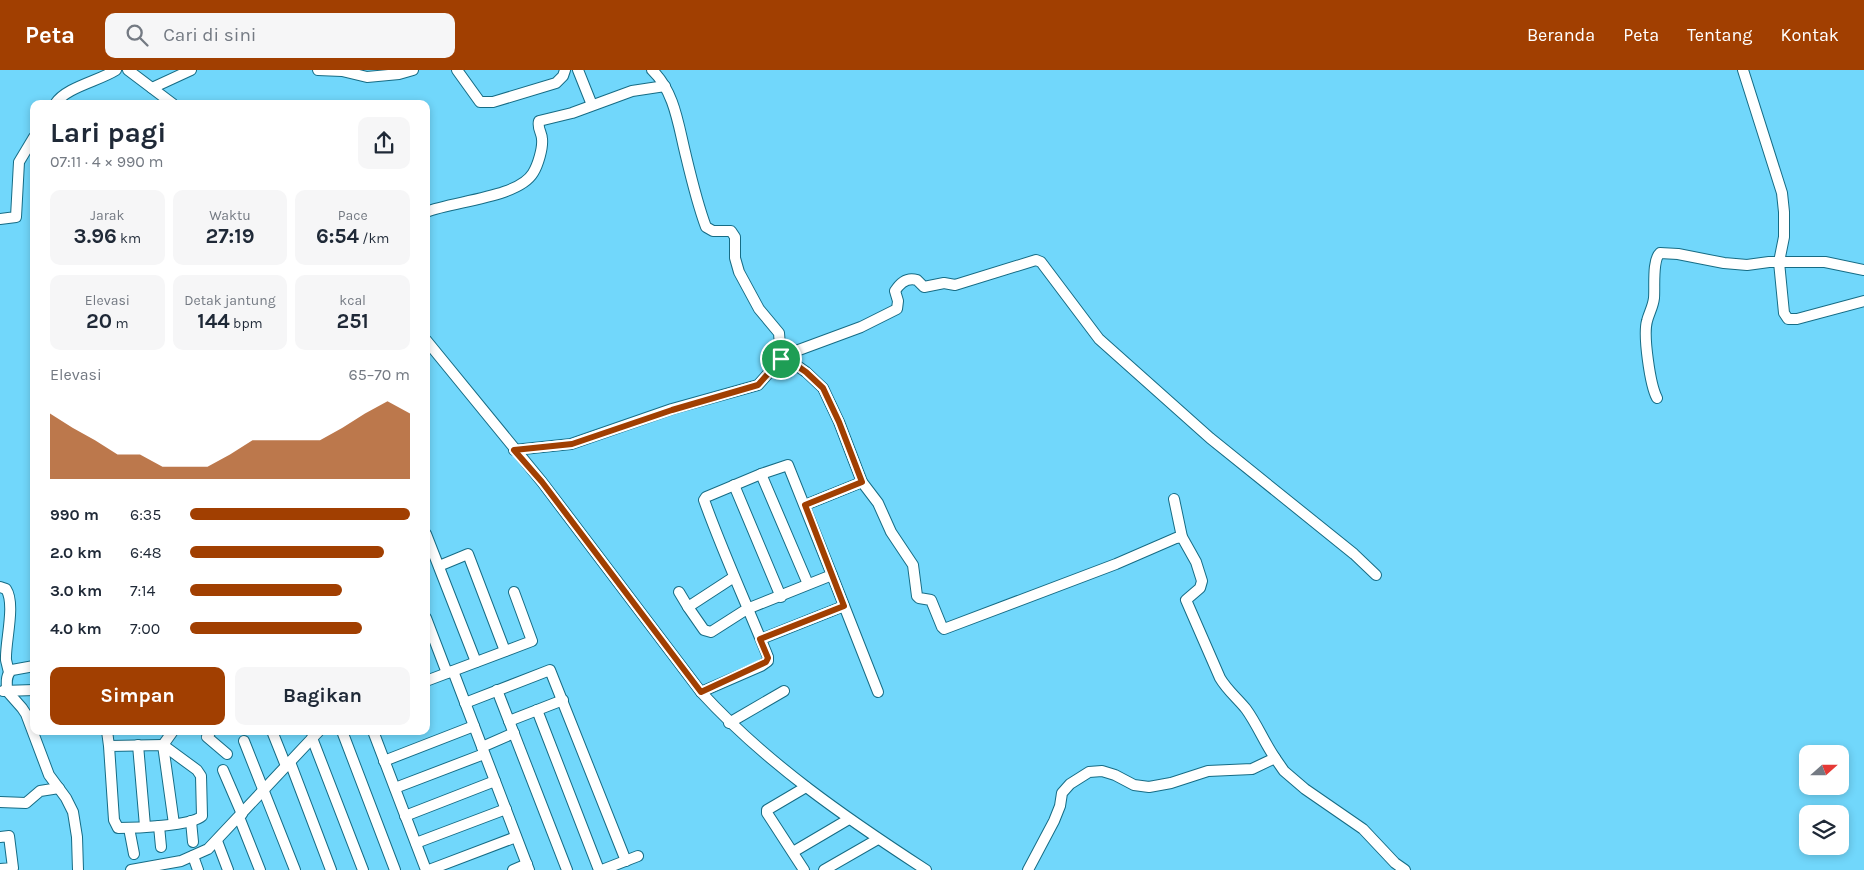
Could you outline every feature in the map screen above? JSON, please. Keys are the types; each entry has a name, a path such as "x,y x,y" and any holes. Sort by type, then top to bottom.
{"street":[{"path":"58,100 66,93 116,70"},
{"path":"128,70 168,100"},
{"path":"152,88 191,70"},
{"path":"318,70 342,71 367,77 399,74 413,70"},
{"path":"457,70 480,102 494,102 545,88 556,83 563,76 565,70"},
{"path":"466,70 477,99"},
{"path":"578,70 592,105"},
{"path":"652,70 665,86 674,106 706,227 713,231 731,231 734,234 735,258 739,272 759,309 779,333 781,359"},
{"path":"1743,70 1782,192 1784,236 1779,262 1784,313 1788,319 1806,317 1864,301"},
{"path":"430,211 487,197 520,184 533,174 542,143 538,126 539,121 572,113 632,91 665,86"},
{"path":"0,219 16,217 19,162 30,144"},
{"path":"1658,398 1652,384 1646,331 1646,321 1654,301 1657,255 1666,252 1747,266 1779,262 1825,262 1864,270"},
{"path":"514,450 572,444 672,410 758,385 781,359 796,351 860,327 897,309 898,301 895,291 899,285 909,280 917,280 924,287 944,283 954,285 1036,260 1040,262 1099,339 1210,438 1354,554 1376,575"},
{"path":"430,345 542,482 701,692 729,723 806,787 849,819 926,870"},
{"path":"781,359 793,363 823,388 839,422 862,482 878,504 891,532 913,565 918,598 930,600 944,629 1182,537"},
{"path":"701,692 766,662 768,658 704,500 706,497 734,485 788,465 878,692"},
{"path":"761,474 808,584"},
{"path":"805,505 862,482"},
{"path":"734,485 781,597"},
{"path":"1174,499 1182,537 1202,576 1200,588 1186,600 1226,687 1251,716 1284,771 1330,808 1363,829 1395,863 1405,870"},
{"path":"430,545 476,662"},
{"path":"438,566 468,554 505,650"},
{"path":"679,592 704,630 711,632 747,609 832,575"},
{"path":"688,607 734,577"},
{"path":"0,587 6,588 9,595 10,625 6,660 9,672 3,691"},
{"path":"430,680 532,641 514,592"},
{"path":"760,639 844,606"},
{"path":"430,627 465,703 528,867 513,870"},
{"path":"9,672 30,667"},
{"path":"465,703 550,670 626,861"},
{"path":"3,691 30,690"},
{"path":"497,690 567,870"},
{"path":"3,691 22,708 30,725"},
{"path":"729,723 784,691"},
{"path":"509,721 563,700"},
{"path":"537,710 601,870 638,856"},
{"path":"384,761 474,726"},
{"path":"395,788 483,750 514,734"},
{"path":"34,735 49,774 73,812 77,837 78,870"},
{"path":"108,735 114,820 118,828 159,826 200,819 202,816 201,776 197,770 163,745 109,746"},
{"path":"170,735 163,745 174,824"},
{"path":"208,735 207,737 227,754"},
{"path":"274,735 288,764 331,870"},
{"path":"344,735 395,870"},
{"path":"374,735 416,844 428,870 516,836"},
{"path":"135,870 165,867 208,850 288,764 311,736 363,870"},
{"path":"244,741 295,870"},
{"path":"138,745 145,826"},
{"path":"1028,870 1054,821 1060,806 1062,793 1070,784 1089,772 1102,771 1115,775 1134,785 1149,786 1171,783 1208,771 1252,769 1275,758"},
{"path":"224,770 260,870"},
{"path":"406,816 495,781"},
{"path":"804,870 768,816 767,810 806,787"},
{"path":"0,802 26,802 40,791 59,788"},
{"path":"416,844 506,809"},
{"path":"793,852 849,819"},
{"path":"191,821 193,842"},
{"path":"159,826 161,847"},
{"path":"130,828 134,854"},
{"path":"0,837 9,836 13,868 0,869"},
{"path":"824,870 878,839"},
{"path":"216,841 228,870"},
{"path":"193,856 198,870"}],"route":[{"path":"781,359 793,363 823,388 839,422 862,482 805,505 844,606 760,639 768,658 766,662 761,666 701,692 568,519 542,482 514,450 572,444 636,421 758,385 781,359"}]}
